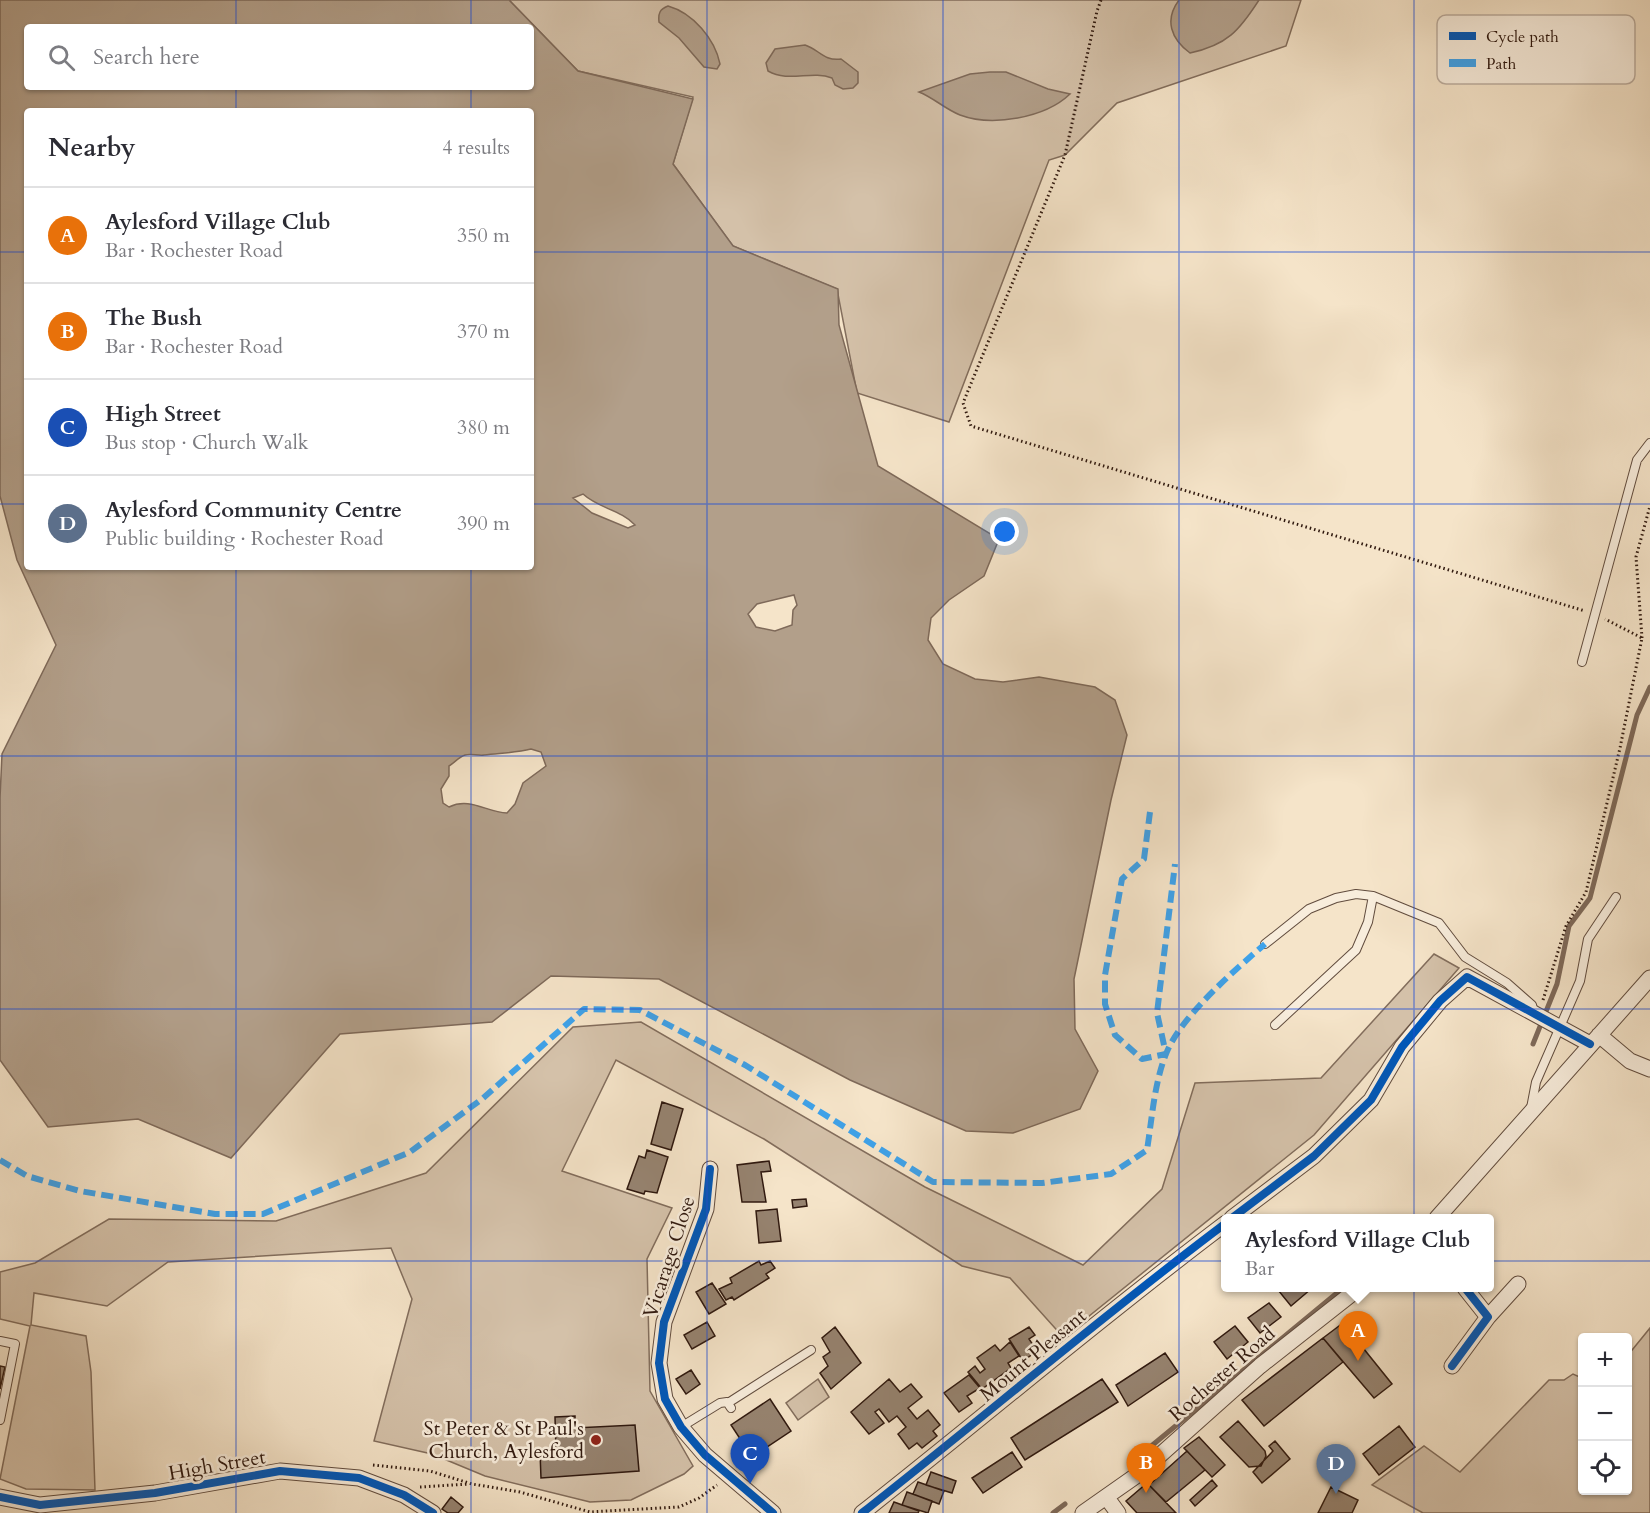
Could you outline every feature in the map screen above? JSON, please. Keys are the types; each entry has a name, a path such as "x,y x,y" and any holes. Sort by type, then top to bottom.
{"street":[{"path":"1237,1214 1314,1156 1371,1100 1402,1047 1440,1001 1467,977 1545,1020 1594,1040 1630,1061 1650,1068"},
{"path":"1441,1214 1650,978"},
{"name":"Vicarage Close","path":"710,1168 706,1209 664,1322 659,1356 665,1399 681,1427 705,1455 773,1513"},
{"name":"Mount Pleasant","path":"862,1513 1135,1292 1221,1227"},
{"path":"1452,1366 1488,1317 1518,1284"},
{"name":"Rochester Road","path":"1083,1513 1107,1498 1164,1453 1260,1366 1353,1292"},
{"path":"1469,1292 1488,1317"},
{"name":"High Street","path":"0,1497 40,1505 155,1494 280,1471 359,1478 404,1495 433,1513"},
{"path":"1107,1498 1118,1513"}],"lane":[{"path":"1582,662 1637,460 1650,443"},
{"path":"1265,944 1309,909 1336,898 1356,894 1373,896 1439,923 1465,957 1507,983 1545,1020"},
{"path":"1275,1025 1356,950 1368,922 1373,896"},
{"path":"1529,1115 1545,1020 1580,981 1587,939 1616,897"},
{"path":"0,1341 15,1344 0,1420"},
{"path":"681,1427 720,1403 730,1406 811,1350"}],"path":[{"path":"1101,0 1096,11 1065,155 963,403 971,426 1595,614 1642,638"},
{"path":"1545,1020 1546,996 1566,926 1586,892 1620,748 1642,638 1636,556 1650,506"},
{"path":"362,1464 430,1471 472,1484 520,1492 590,1512 679,1506 708,1492 727,1472"},
{"path":"424,1485 472,1484"}],"shaded area":[{"path":"0,0 509,0 532,24 24,24 24,90 534,90 534,26 578,71 693,99 673,164 733,246 838,289 839,325 878,466 999,539 984,576 949,600 931,618 928,640 943,664 975,679 1003,682 1039,677 1095,687 1115,700 1127,735 1111,800 1074,979 1075,1029 1098,1071 1080,1109 1013,1133 966,1131 850,1080 659,979 551,976 492,1022 340,1034 231,1158 138,1119 48,1127 0,1060 2,754 56,645 17,560 0,496","holes":["583,494 595,503 623,516 635,525 628,528 592,513 573,498","794,595 797,605 793,610 792,625 775,631 756,627 748,614 757,604","531,749 541,752 546,766 523,783 515,804 507,813 471,804 457,804 449,807 443,803 441,789 449,776 449,766 461,757 467,754 482,755"]},
{"path":"509,0 1301,0 1286,46 1117,103 1065,155 1049,160 949,422 857,393 837,289 733,246 673,164 693,97 578,71"},
{"path":"1179,0 1259,0 1231,35 1214,46 1190,53 1178,42 1172,29 1172,15"},
{"path":"668,6 686,14 702,28 717,55 720,64 717,69 704,67 679,38 659,22 660,12"},
{"path":"805,45 826,57 841,59 858,72 858,83 853,88 843,89 835,85 832,78 824,76 784,76 768,71 766,63 775,49"},
{"path":"1006,72 1048,89 1070,94 1047,109 1033,114 1018,118 987,120 960,115 919,92 970,74"},
{"path":"1434,954 1459,968 1314,1135 1063,1337 1010,1278 962,1266 764,1139 616,1060 562,1171 672,1208 647,1259 650,1391 693,1466 684,1474 631,1500 590,1502 485,1476 432,1454 374,1441 412,1299 391,1248 168,1262 107,1306 34,1293 31,1325 86,1336 91,1372 95,1490 26,1489 0,1479 30,1326 0,1319 0,1272 35,1263 109,1219 276,1221 426,1173 573,1027 641,1022 925,1187 1083,1265 1162,1189 1195,1083 1321,1078"},
{"path":"1650,1328 1650,1513 1423,1513 1372,1485 1424,1446 1460,1472 1549,1380 1564,1380 1573,1374 1578,1376 1578,1495 1632,1495 1632,1350"},
{"path":"818,1379 829,1397 798,1420 786,1403"}],"building":[{"path":"662,1102 683,1109 671,1150 651,1144"},
{"path":"647,1150 668,1157 657,1193 645,1191 644,1194 627,1189 639,1156 645,1158"},
{"path":"769,1161 771,1171 761,1172 766,1202 742,1202 737,1165"},
{"path":"806,1199 807,1206 793,1208 792,1200"},
{"path":"777,1209 781,1241 759,1243 756,1211"},
{"path":"759,1261 761,1265 770,1261 775,1268 766,1274 769,1278 734,1300 732,1297 726,1300 719,1289 732,1283 730,1278"},
{"path":"712,1283 726,1304 709,1314 696,1292"},
{"path":"1280,1292 1307,1292 1291,1306"},
{"path":"1269,1303 1281,1317 1260,1333 1248,1318"},
{"path":"707,1322 715,1336 692,1349 684,1335"},
{"path":"1343,1323 1392,1384 1374,1398 1323,1338"},
{"path":"1235,1326 1248,1342 1227,1359 1214,1342"},
{"path":"835,1327 861,1363 831,1389 820,1373 828,1366 823,1357 830,1352 822,1338"},
{"path":"1029,1327 1035,1335 1029,1339 1037,1351 1023,1361 1009,1339"},
{"path":"1323,1338 1343,1362 1264,1426 1242,1400"},
{"path":"1010,1342 1019,1356 1008,1363 1011,1368 982,1389 968,1372 975,1366 980,1373 985,1369 977,1358 995,1345 1000,1351"},
{"path":"1165,1353 1178,1372 1128,1406 1116,1385"},
{"path":"0,1366 5,1367 0,1389"},
{"path":"691,1370 700,1384 686,1394 676,1379"},
{"path":"969,1375 980,1388 967,1396 972,1403 959,1412 944,1393"},
{"path":"889,1379 900,1392 911,1384 922,1397 908,1408 917,1419 928,1410 940,1425 933,1431 937,1436 922,1448 917,1443 909,1449 898,1434 906,1427 897,1416 889,1422 879,1409 875,1412 884,1423 869,1434 851,1412"},
{"path":"1102,1379 1118,1402 1025,1460 1011,1438"},
{"path":"770,1399 791,1431 752,1457 731,1425"},
{"name":"St Peter & St Paul's Church, Aylesford","path":"575,1416 575,1428 635,1425 639,1471 541,1478 540,1452 556,1452 555,1417"},
{"path":"1238,1421 1265,1451 1266,1456 1261,1466 1249,1467 1220,1437"},
{"path":"1399,1426 1415,1447 1379,1475 1363,1454"},
{"path":"1199,1437 1225,1465 1212,1477 1184,1448"},
{"path":"1275,1441 1290,1459 1262,1483 1253,1472 1273,1451 1269,1446"},
{"path":"1187,1451 1205,1470 1166,1502 1149,1485"},
{"path":"1012,1452 1022,1467 983,1493 972,1478"},
{"path":"931,1472 956,1481 952,1493 926,1485"},
{"path":"1212,1480 1217,1486 1195,1506 1190,1500"},
{"path":"918,1482 944,1491 939,1504 913,1494"},
{"path":"1147,1483 1176,1513 1137,1513 1126,1501"},
{"path":"1331,1487 1358,1500 1352,1513 1318,1513"},
{"path":"907,1492 932,1501 928,1513 902,1505"},
{"path":"451,1497 463,1507 458,1513 448,1513 442,1509"},
{"path":"894,1502 919,1511 918,1513 889,1513"}],"waterway":[{"path":"1533,1044 1557,984 1569,926 1590,898 1637,715 1650,687"},
{"path":"1144,1452 1338,1292"},
{"path":"1053,1513 1065,1504"}],"marked path":[{"path":"1150,812 1144,859 1122,879 1105,975 1105,1004 1115,1035 1142,1059 1166,1054 1157,1013 1175,864"},
{"path":"0,1160 27,1176 80,1191 215,1214 263,1214 410,1152 482,1099 584,1009 640,1010 745,1065 933,1182 1042,1183 1111,1174 1147,1150 1159,1077 1166,1054 1183,1025 1210,995 1265,944"}],"cycle path":[{"path":"1237,1214 1314,1156 1371,1100 1402,1047 1440,1001 1467,977 1590,1044"},
{"path":"710,1169 706,1209 664,1322 659,1363 665,1399 681,1427 705,1455 773,1513"},
{"path":"862,1513 1221,1227"},
{"path":"1452,1366 1488,1317 1468,1292"},
{"path":"0,1497 40,1505 155,1493 280,1471 359,1478 404,1495 433,1513"}],"place":[{"name":"Aylesford Village Club","path":"1358,1361"},
{"name":"St Peter & St Paul's Church, Aylesford","path":"596,1440"},
{"name":"High Street","path":"750,1484"},
{"name":"The Bush","path":"1146,1493"},
{"name":"Aylesford Community Centre","path":"1336,1494"}]}
